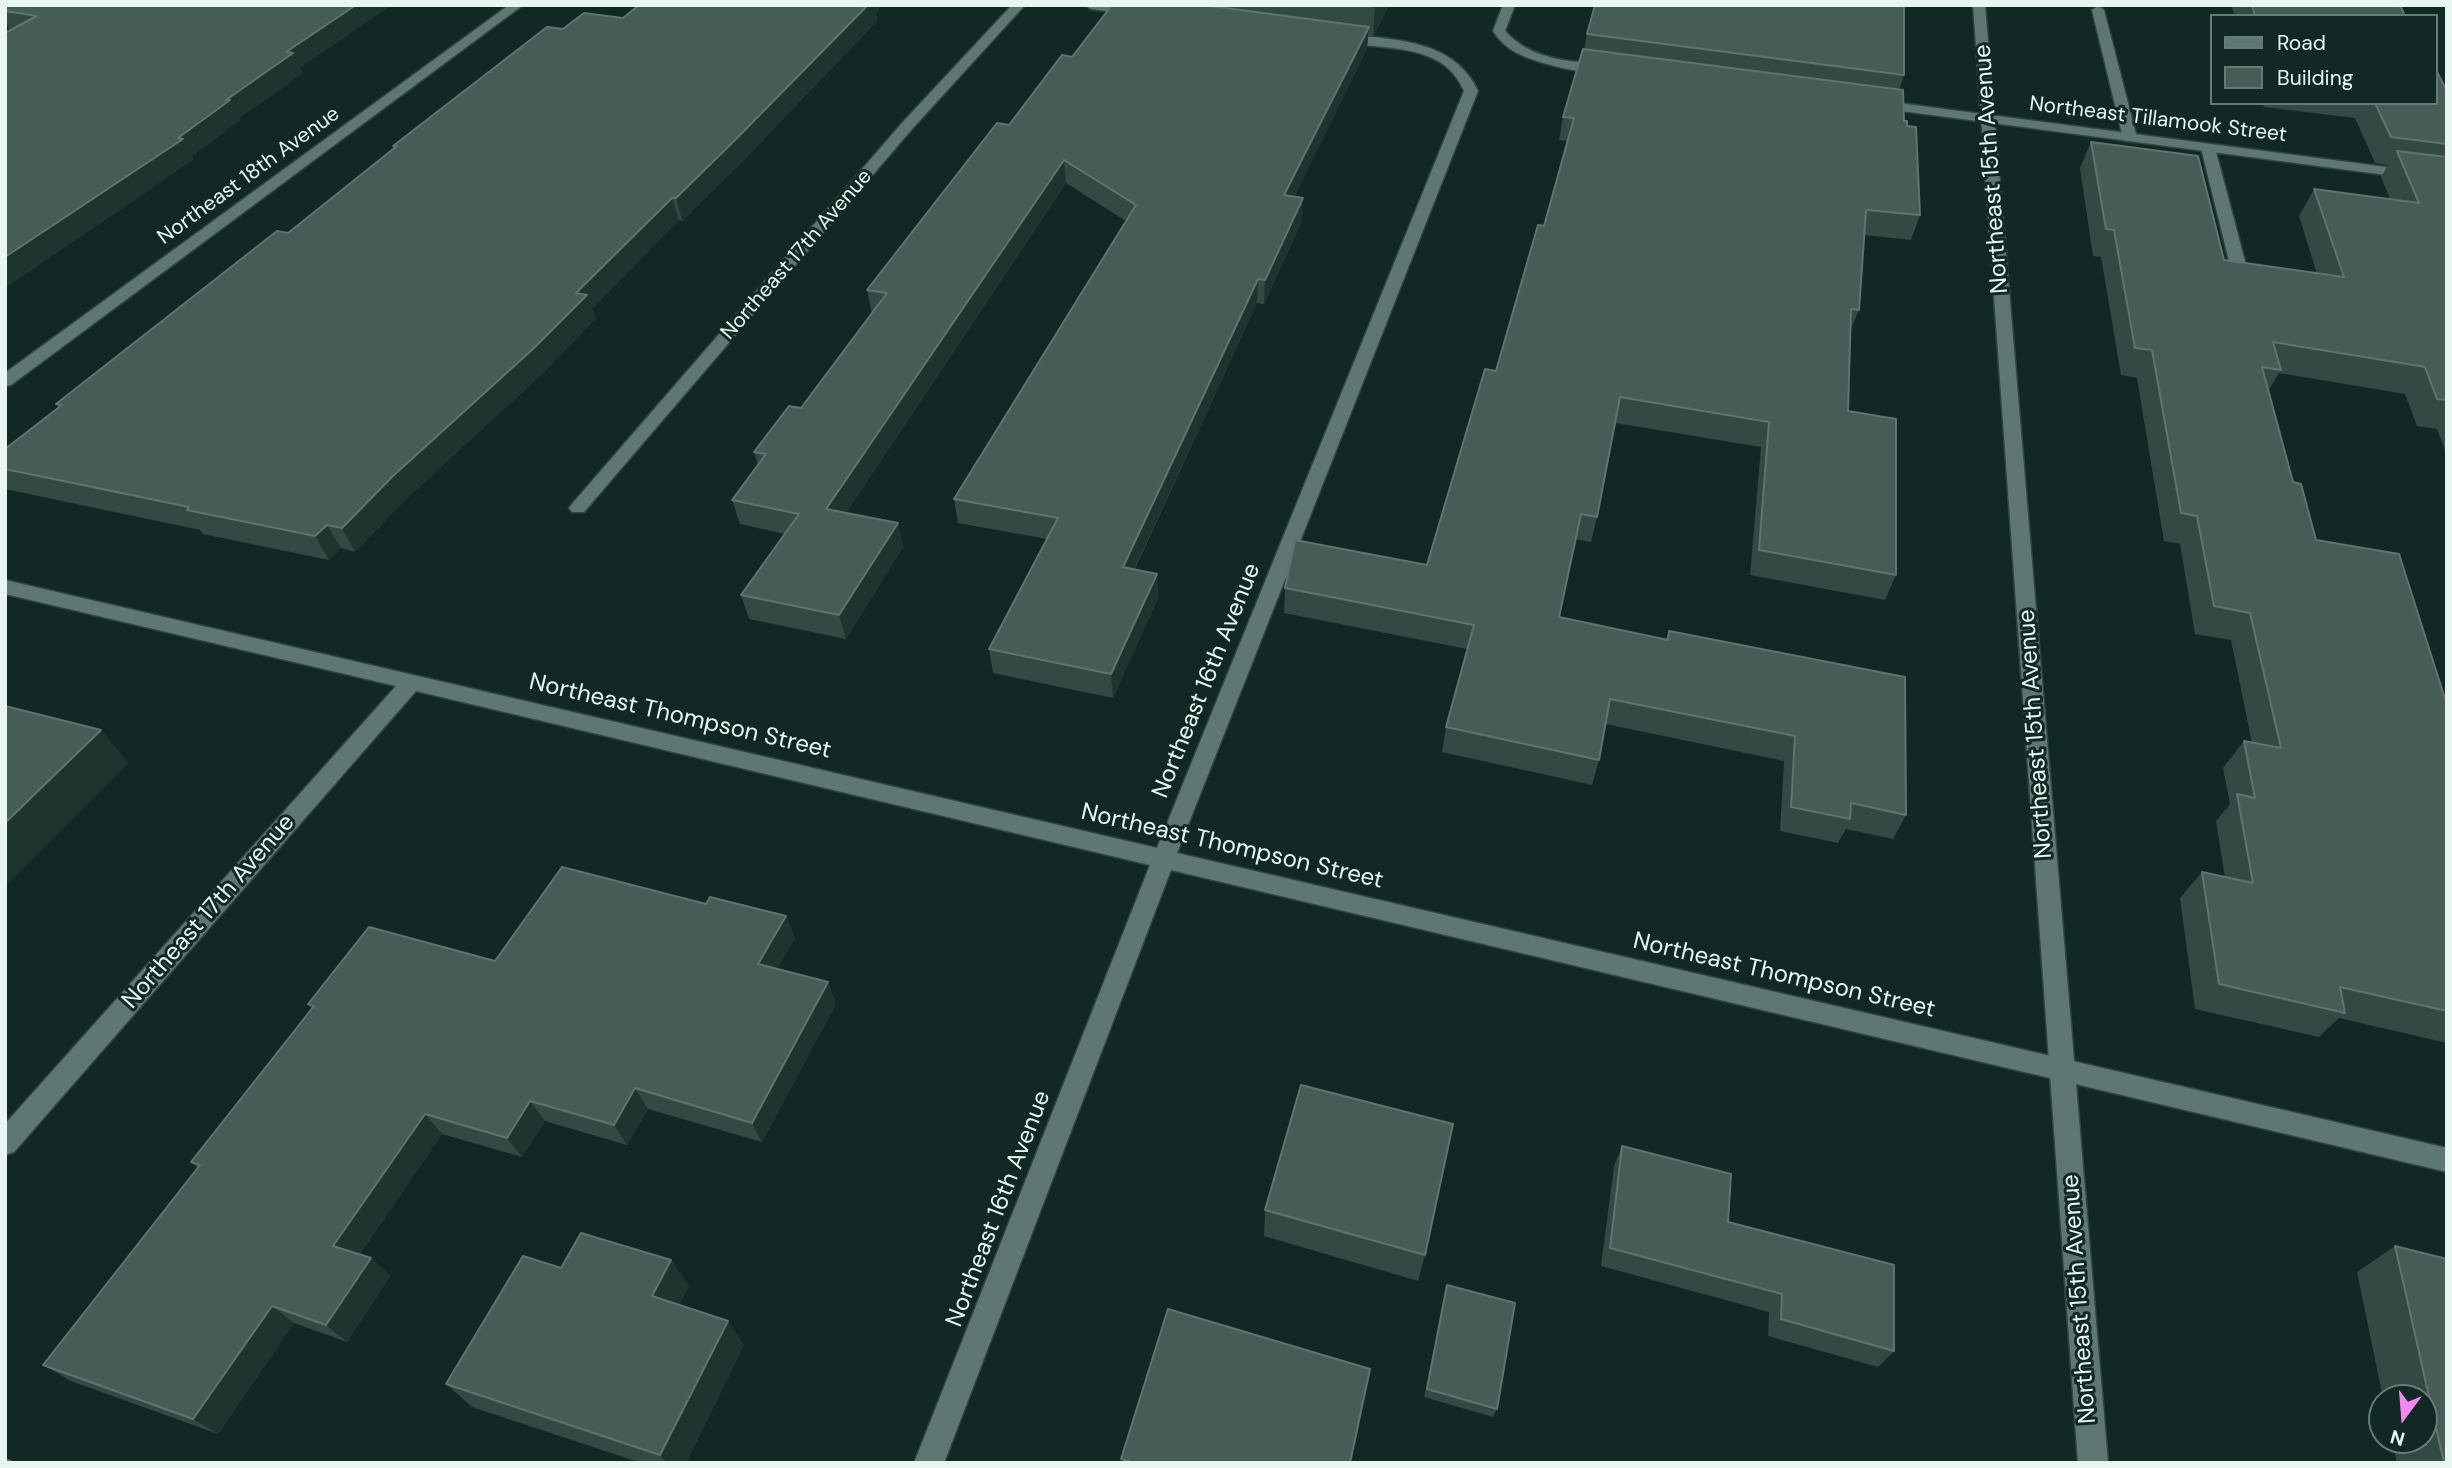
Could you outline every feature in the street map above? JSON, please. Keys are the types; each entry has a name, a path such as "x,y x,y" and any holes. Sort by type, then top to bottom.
{"street":[{"name":"Northeast 18th Avenue","path":"5,381 517,5"},
{"name":"Northeast 17th Avenue","path":"579,508 907,126 1019,5"},
{"path":"1091,5 1144,12"},
{"path":"1509,5 1499,31 1514,47 1527,54 1567,64 1622,71"},
{"name":"Northeast 15th Avenue","path":"1979,5 2092,1463"},
{"path":"2098,10 2130,138"},
{"name":"Northeast 16th Avenue","path":"929,1463 1164,859 1471,91 1468,76 1452,63 1426,51 1331,37"},
{"name":"Northeast Tillamook Street","path":"1867,103 2447,179"},
{"path":"2208,148 2239,269"},
{"name":"Northeast Thompson Street","path":"5,587 2447,1160"},
{"name":"Northeast 17th Avenue","path":"5,1143 413,681"}],"building":[{"path":"5,5 356,5 286,52 293,53 178,138 183,139 5,257 5,33 37,16 5,11"},
{"path":"639,5 868,5 736,139 576,293 587,295 534,348 393,476 342,528 327,525 315,536 5,469 5,449 62,405 56,404 277,231 288,233 397,146 393,146 547,27 563,29 584,13 623,18"},
{"path":"1112,5 1203,5 1369,27 1284,195 1303,198 1265,280 1258,279 1123,567 1157,574 1111,674 989,649 1058,518 954,499 1136,205 1064,160 826,509 898,523 839,615 741,595 799,514 732,500 766,454 754,452 789,406 801,408 887,293 867,290 997,123 1009,125 1062,55 1072,57"},
{"path":"1595,5 1904,5 1904,75 1587,34"},
{"path":"2252,5 2400,5 2404,14 2254,14"},
{"path":"1583,49 1903,90 1904,121 1907,121 1907,126 1916,127 1920,215 1866,210 1859,310 1851,309 1848,411 1896,419 1896,575 1759,550 1769,422 1620,397 1597,517 1581,514 1559,617 1668,640 1669,631 1905,677 1906,815 1851,803 1850,819 1791,807 1795,736 1610,699 1599,760 1446,727 1474,625 1285,588 1295,540 1427,565 1485,369 1496,371 1538,225 1544,226 1574,118 1563,117"},
{"path":"2438,74 2447,91 2447,144 2391,137 2376,105 2438,105"},
{"path":"2091,142 2198,156 2224,260 2344,277 2314,189 2419,203 2397,151 2447,157 2447,400 2437,399 2425,367 2273,342 2281,370 2262,367 2293,482 2301,484 2316,540 2399,554 2447,705 2447,1011 2340,987 2345,1013 2219,984 2202,872 2253,883 2237,794 2255,798 2244,741 2281,748 2250,613 2214,606 2197,516 2181,513 2152,350 2135,348 2114,230 2106,229"},
{"path":"5,706 101,730 5,823"},
{"path":"562,867 706,904 710,897 786,916 758,964 828,982 752,1123 635,1088 614,1125 530,1101 507,1138 425,1114 333,1246 371,1258 326,1325 272,1306 193,1419 43,1365 200,1165 191,1162 314,1006 308,1004 369,927 495,961"},
{"path":"1301,1085 1453,1124 1425,1255 1265,1210"},
{"path":"1622,1146 1731,1174 1728,1222 1894,1265 1894,1351 1781,1319 1782,1294 1610,1248"},
{"path":"581,1233 671,1260 652,1296 728,1321 660,1455 446,1384 523,1256 561,1268"},
{"path":"2395,1246 2447,1259 2447,1463 2444,1463 2438,1436 2438,1384 2426,1384"},
{"path":"1447,1285 1515,1303 1497,1409 1427,1389"},
{"path":"1168,1309 1370,1369 1350,1463 1133,1463 1121,1459"}]}
